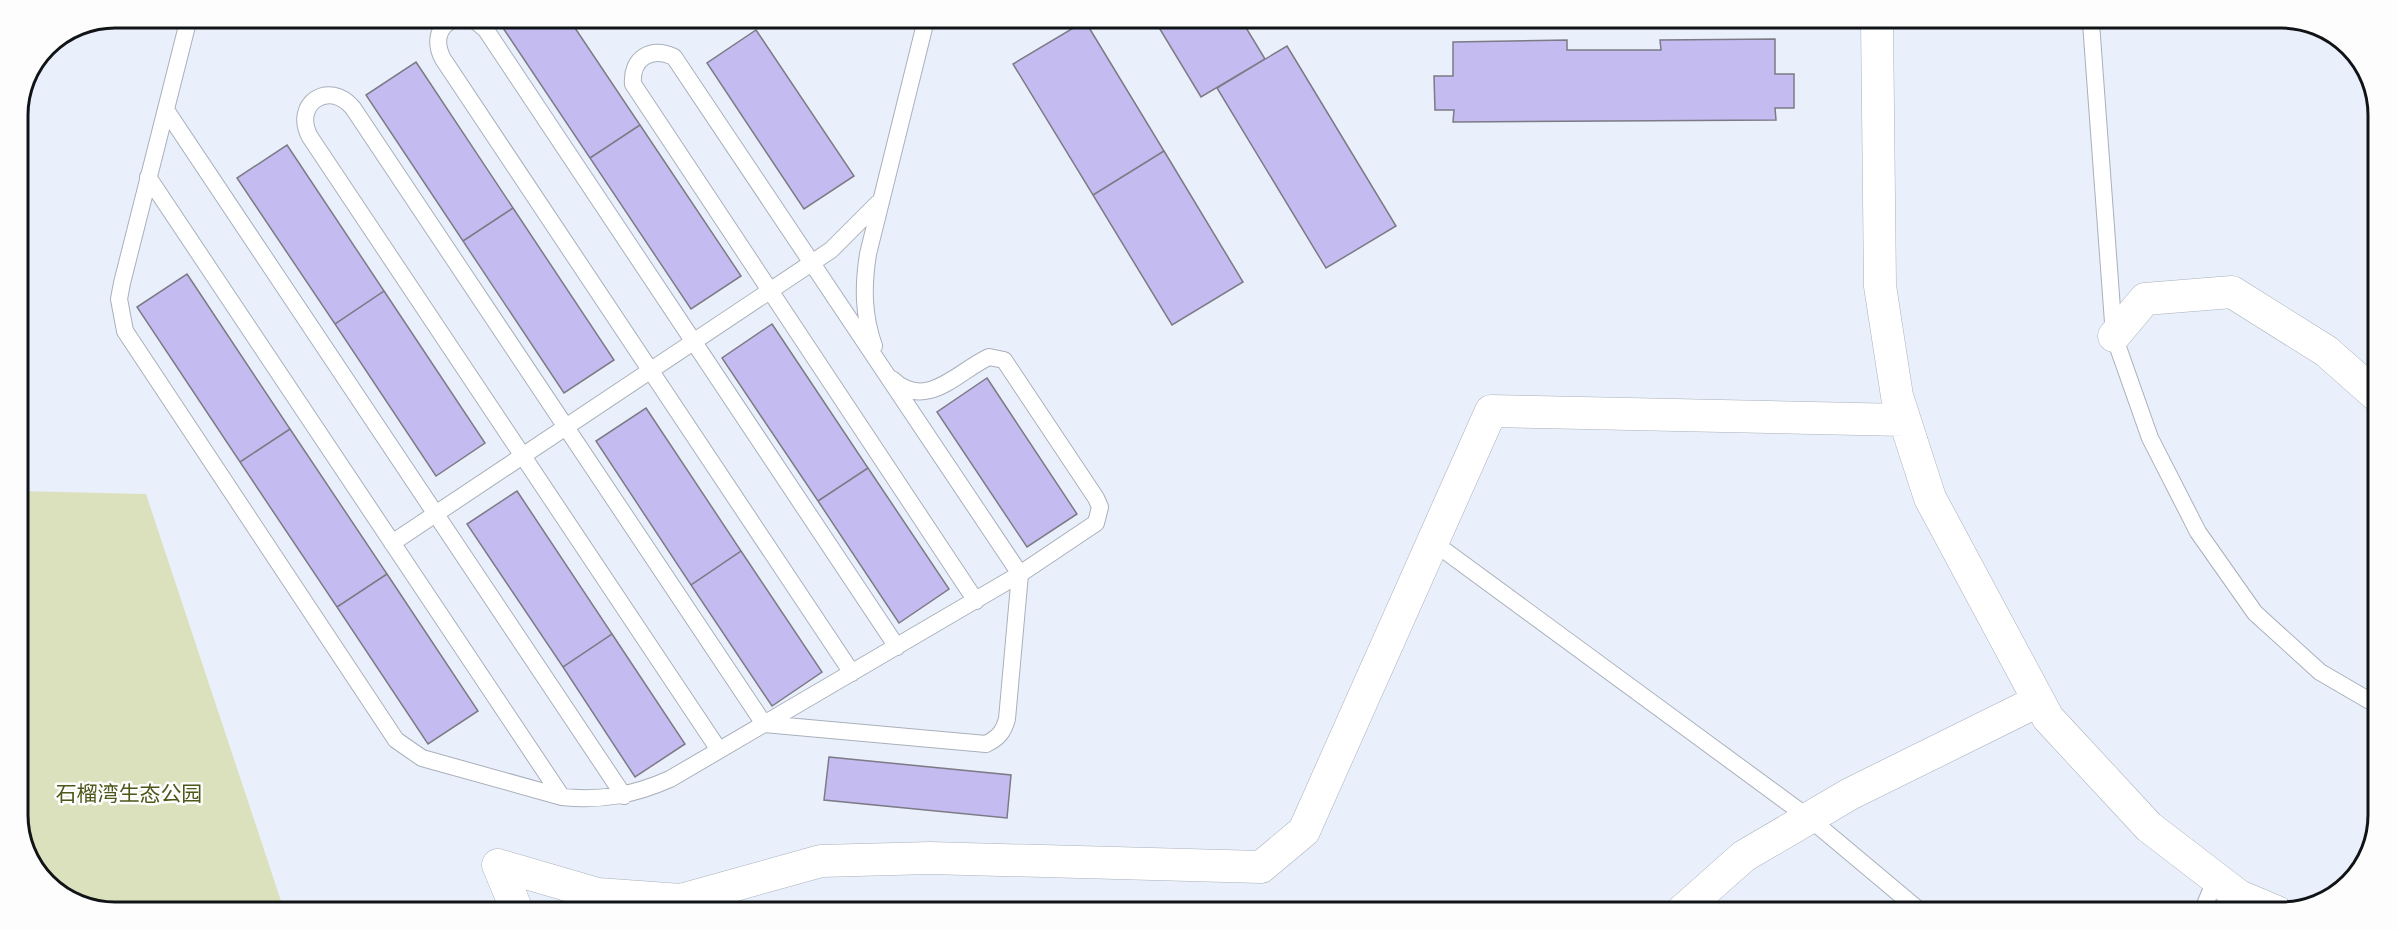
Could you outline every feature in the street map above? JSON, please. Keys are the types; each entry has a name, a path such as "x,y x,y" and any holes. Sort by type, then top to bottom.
{"street":[{"path":"1877,28 1880,286 1896,396 1930,498 2048,718 2149,827 2239,896 2253,902"},
{"path":"2114,336 2145,299 2232,292 2326,351 2368,388"},
{"path":"513,902 498,865 598,894 681,900 726,898 821,861 930,858 1261,867 1305,831 1491,411 1904,420"},
{"path":"1691,902 1744,856 1809,818 1851,794 2038,701"}],"lane":[{"path":"186,28 119,299 125,331 396,740 422,758 562,797 582,799 624,796 670,779 976,601 1096,523 1100,507 1096,498 1004,360 989,357 942,387 931,391 907,389 885,373 869,332 864,282 881,200 924,28"},
{"path":"442,28 438,39 438,50 443,59 852,673"},
{"path":"484,28 897,647"},
{"path":"2091,28 2114,336 2150,438 2204,541 2255,613 2320,672 2368,700"},
{"path":"764,724 974,745 986,744 997,738 1004,730 1007,719 1020,574 681,65 674,57 664,52 653,52 643,57 636,64 633,84 976,601"},
{"path":"719,750 305,127 305,117 315,99 336,95 346,100 353,108 764,724"},
{"path":"166,110 624,796"},
{"path":"148,177 562,797"},
{"path":"392,543 812,262 848,236 881,200"},
{"path":"1433,542 1809,818 1909,902"},
{"path":"2206,902 2216,878"}],"green space":[{"name":"石榴湾生态公园","path":"29,491 146,494 281,902 104,901 77,892 58,880 40,858 33,842 29,820"}],"building":[{"path":"503,28 575,28 640,125 590,158"},
{"path":"1073,28 1089,28 1164,151 1093,195 1013,64"},
{"path":"1159,28 1246,28 1265,59 1201,97"},
{"path":"756,30 854,176 804,209 707,63"},
{"path":"1775,39 1775,74 1794,74 1794,108 1775,108 1776,120 1453,122 1454,110 1435,110 1434,76 1453,76 1453,42 1567,40 1567,50 1661,50 1660,40"},
{"path":"1287,46 1396,226 1326,268 1217,88"},
{"path":"416,62 513,208 463,241 366,95"},
{"path":"640,125 741,276 691,309 590,158"},
{"path":"287,145 384,291 335,324 237,178"},
{"path":"1164,151 1243,282 1172,325 1093,195"},
{"path":"513,208 614,360 564,393 463,241"},
{"path":"187,274 290,429 240,462 137,307"},
{"path":"384,291 485,443 436,476 335,324"},
{"path":"772,324 868,468 818,501 722,358"},
{"path":"987,378 1077,514 1027,547 937,412"},
{"path":"646,408 741,551 691,585 596,441"},
{"path":"290,429 387,574 337,607 240,462"},
{"path":"868,468 949,589 899,623 818,501"},
{"path":"517,491 612,634 563,667 467,524"},
{"path":"741,551 822,672 772,706 691,585"},
{"path":"387,574 478,711 428,744 337,607"},
{"path":"612,634 685,744 635,777 563,667"},
{"path":"829,757 1011,775 1007,818 824,800"}]}
